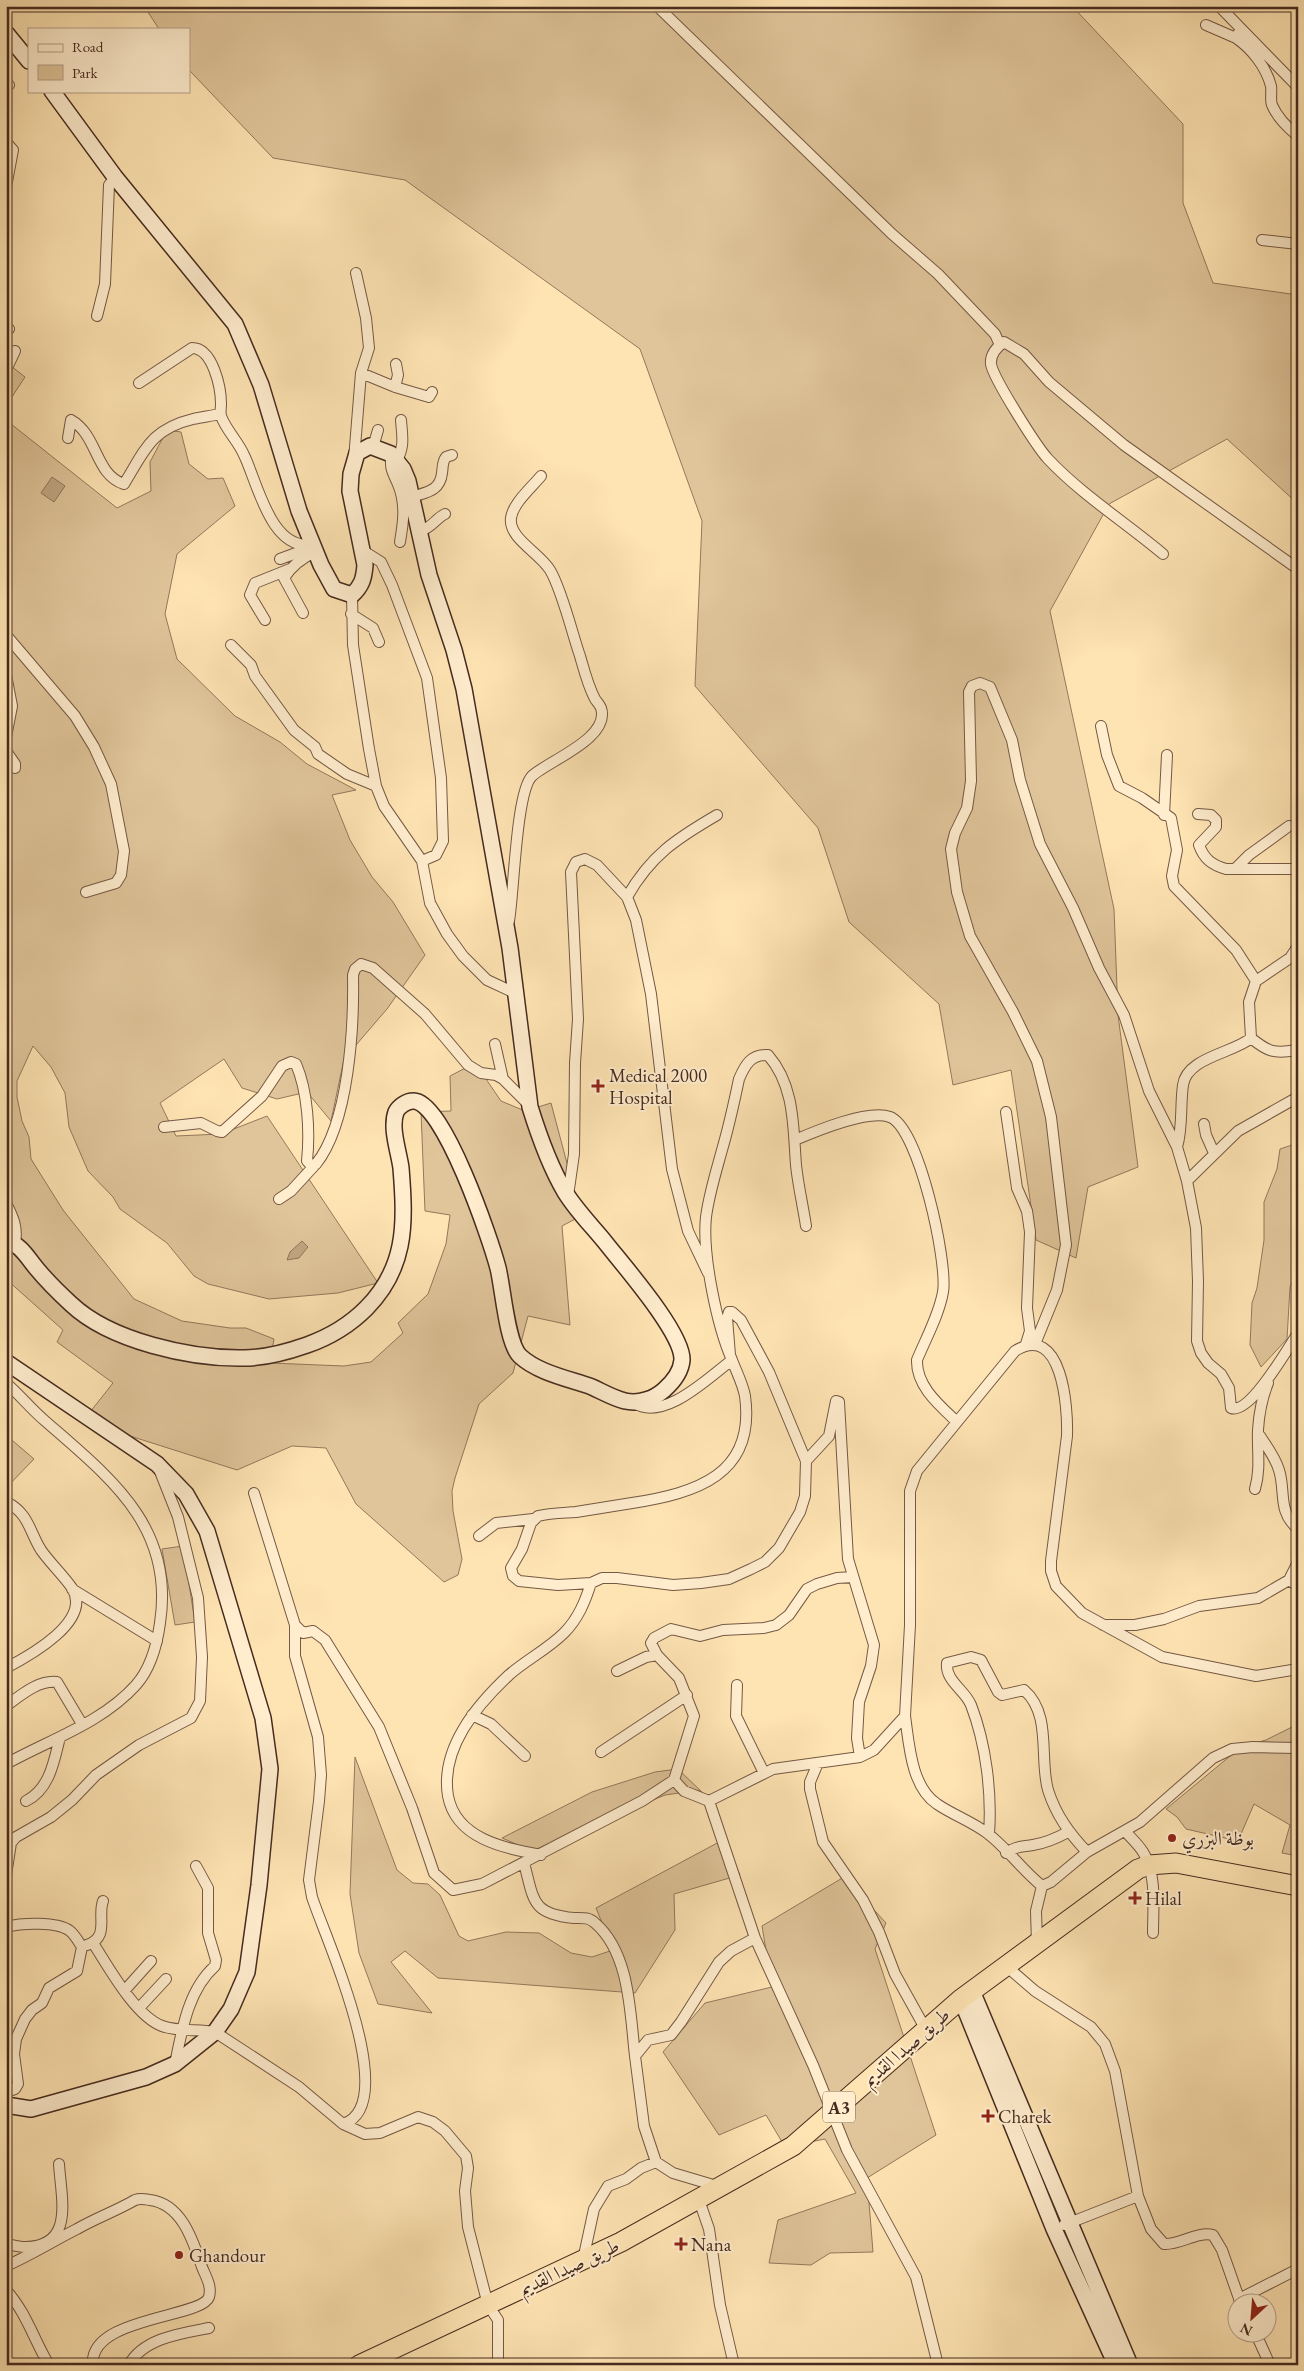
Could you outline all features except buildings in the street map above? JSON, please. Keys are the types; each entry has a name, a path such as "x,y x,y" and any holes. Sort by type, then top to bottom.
{"highway":[{"name":"طريق صيدا القديم","path":"359,2365 656,2224 793,2146 925,2028 1004,1966 1126,1876 1149,1865 1176,1863 1298,1886"}],"street":[{"path":"657,6 892,234 938,274 995,334 1000,345"},
{"path":"1219,6 1258,61 1271,87 1271,104 1290,129 1298,136"},
{"path":"1206,25 1239,33 1298,87"},
{"path":"6,33 28,60"},
{"path":"53,92 115,177 235,324 258,378 311,547 334,589 352,595"},
{"path":"6,142 13,150 6,187"},
{"path":"97,316 105,284 109,186 115,177"},
{"path":"1262,240 1298,244"},
{"path":"356,273 362,294 369,348 361,373 350,490 362,550 364,575 360,588 352,595 351,614 358,677 376,786 394,822 422,861 430,904 447,934 463,956 486,980 517,994"},
{"path":"1163,554 1076,484 1047,458 1013,406 991,364 994,350 1000,345 1004,342 1024,354 1049,382 1124,445 1298,570"},
{"path":"139,383 186,351 192,348 200,350 210,361 216,378 221,404 220,414 255,473 261,502 275,523 292,541 311,547"},
{"path":"6,370 15,351"},
{"path":"395,387 398,375 396,364"},
{"path":"361,373 395,387 429,397 432,392"},
{"path":"68,438 71,420 86,432 106,472 124,484 151,441 162,431 195,419 220,414"},
{"path":"400,542 404,515 400,488 390,470 394,457 401,452 404,438 401,420"},
{"path":"373,447 378,430"},
{"path":"353,468 357,453 362,449 373,447 394,457 403,469 412,497 429,575 454,650 464,689 517,994 530,1107 548,1158 568,1196 655,1307 677,1340 682,1356 680,1369 666,1388 656,1396 632,1402"},
{"path":"412,497 433,491 439,485 443,461 446,457 452,455"},
{"path":"507,932 513,899 519,817 531,777 585,742 595,732 602,718 602,709 588,680 551,572 539,555 517,538 512,529 510,517 524,495 542,476"},
{"path":"420,530 434,524 438,517 444,514"},
{"path":"280,559 311,547"},
{"path":"303,613 284,578 311,547"},
{"path":"362,550 381,562 392,585 427,678 441,778 443,832 440,850 430,859 422,861"},
{"path":"265,620 250,595 255,583 290,569"},
{"path":"351,614 373,628 379,642"},
{"path":"6,635 75,716 94,747 111,784 124,851 121,875 116,883 110,886 86,892"},
{"path":"232,645 251,665 255,676 302,739 315,747 318,754 347,774 376,786"},
{"path":"6,676 12,706 6,737"},
{"path":"1042,1886 1006,1853 989,1834 973,1823 938,1805 928,1795 918,1778 905,1716 910,1626 910,1491 917,1471 957,1422 1015,1351 1030,1344 1056,1290 1066,1245 1051,1117 1038,1061 1017,1019 970,936 957,892 951,850 955,833 967,808 971,781 969,692 975,684 984,683 990,687 1006,723 1031,818 1040,844 1124,1015 1149,1091 1177,1148 1187,1181 1196,1236 1197,1341 1201,1353 1208,1363 1221,1374 1229,1388 1231,1408 1235,1409 1247,1405 1298,1333"},
{"path":"1101,726 1107,755 1119,786 1142,798 1171,818 1177,850 1172,876 1174,886 1236,950 1256,981"},
{"path":"6,751 15,764 15,768"},
{"path":"1164,814 1167,754"},
{"path":"1198,814 1211,815 1216,820 1216,827 1199,845 1201,852 1215,866 1235,869 1298,869"},
{"path":"628,897 646,867 662,850 717,815"},
{"path":"1235,869 1249,855 1288,826"},
{"path":"568,1196 574,1154 575,1063 578,1019 576,951 570,881 573,866 580,860 591,861 628,897 636,920 646,964 672,1169 688,1232 712,1280"},
{"path":"1296,1050 1283,1052 1266,1051 1251,1038 1249,1002 1256,981 1290,958 1298,946"},
{"path":"279,1199 291,1191 314,1166 331,1141 339,1118 354,1020 353,975 355,969 361,964 374,968 425,1014 468,1065 482,1073 496,1075 503,1079 530,1107"},
{"path":"1177,1148 1181,1128 1183,1083 1187,1076 1196,1067 1218,1053 1244,1044 1251,1038"},
{"path":"495,1044 503,1079"},
{"path":"479,1536 496,1523 532,1519 544,1514 575,1512 675,1495 696,1488 724,1471 741,1446 746,1420 745,1394 722,1332 705,1236 706,1216 739,1079 746,1064 753,1057 768,1055 782,1076 792,1109 796,1166 806,1226"},
{"path":"164,1126 201,1123 217,1132 222,1132 262,1096 282,1066 291,1062 296,1064 302,1082 308,1148 307,1161 314,1166"},
{"path":"1187,1181 1238,1131 1298,1097"},
{"path":"6,1203 14,1220 17,1233 10,1242 82,1314 130,1340 209,1356 245,1358 280,1354 330,1336 366,1310 380,1294 393,1269 400,1245 402,1210 401,1170 394,1126 396,1112 402,1105 412,1101 421,1102 435,1118 447,1139 486,1228 498,1270 511,1340 519,1355 552,1373 651,1409 663,1407 679,1399 731,1358"},
{"path":"1006,1112 1017,1188 1027,1211 1030,1232 1027,1308 1030,1344"},
{"path":"795,1140 833,1126 868,1117 889,1117 897,1121 904,1132 929,1195 943,1263 943,1292 917,1360 917,1371 926,1388 957,1422"},
{"path":"1204,1124 1206,1135 1214,1153"},
{"path":"532,1519 522,1549 511,1568 513,1576 520,1581 531,1583 591,1584 602,1578 673,1585 701,1583 729,1579 765,1562 779,1548 800,1512 805,1496 806,1461 769,1372 741,1320 732,1312 729,1312 727,1318 731,1358"},
{"path":"1030,1344 1045,1349 1055,1360 1067,1416 1051,1571 1056,1586 1082,1613 1162,1657 1256,1676 1298,1669"},
{"path":"6,1362 157,1464 182,1487 207,1531 262,1718 268,1748 269,1786 248,1966 231,2009 215,2032 175,2064 146,2077 108,2090 31,2109 6,2104"},
{"path":"1255,1489 1260,1464 1258,1432 1260,1408 1272,1372"},
{"path":"6,1383 39,1416 102,1471 124,1494 141,1520 161,1565 164,1586 157,1641 151,1661 136,1686 108,1708 82,1724 6,1764"},
{"path":"806,1461 829,1436 836,1401 840,1402 846,1542 853,1577 874,1645 871,1666 858,1702 857,1738 860,1757"},
{"path":"1258,1432 1279,1468 1283,1482 1283,1508 1298,1529"},
{"path":"6,1875 11,1843 16,1837 52,1817 72,1800 96,1775 139,1745 190,1718 200,1701 202,1658 198,1598 178,1517 168,1497 157,1464"},
{"path":"254,1493 295,1625 295,1656 314,1720 320,1758 319,1801 310,1880 312,1897 349,1996 364,2060 366,2082 359,2110 354,2118 343,2124"},
{"path":"6,1502 25,1517 38,1545 72,1589 77,1602 72,1618 60,1632 41,1647 6,1668"},
{"path":"1101,1625 1135,1625 1164,1619 1199,1606 1258,1598 1294,1583 1298,1562"},
{"path":"295,1625 303,1633 313,1631 325,1640 379,1727 412,1808 434,1873 453,1890 482,1884 541,1855 642,1801 674,1780 694,1716 687,1695 675,1673 657,1655 651,1643 654,1638 671,1629 700,1636 723,1630 764,1628 776,1625 789,1615 807,1589 837,1578 853,1577"},
{"path":"541,1855 511,1849 478,1837 454,1814 447,1787 447,1771 452,1754 472,1715 510,1674 563,1633 584,1604 591,1584"},
{"path":"72,1589 107,1608 157,1641"},
{"path":"617,1671 657,1655"},
{"path":"989,1834 988,1788 977,1723 970,1704 951,1679 946,1668 947,1663 971,1657 978,1657 981,1660 998,1692 1002,1695 1024,1690 1035,1702 1042,1731 1048,1788 1060,1819 1068,1832 1086,1852"},
{"path":"6,1706 21,1693 50,1681 57,1682 82,1724"},
{"path":"737,1685 736,1716 764,1773"},
{"path":"601,1752 687,1695"},
{"path":"472,1715 491,1724 525,1756"},
{"path":"709,1802 764,1773 784,1767 860,1757 874,1750 905,1716"},
{"path":"26,1801 33,1798 48,1780 60,1737"},
{"path":"1042,1886 1051,1882 1086,1852 1140,1822 1213,1758 1232,1749 1253,1747 1298,1748"},
{"path":"818,1763 810,1782 810,1789 822,1842 863,1900 879,1932 895,1974 925,2028"},
{"path":"674,1780 684,1791 709,1802 755,1938 813,2065 867,2191 916,2277 938,2365"},
{"path":"1125,1831 1142,1852 1149,1865 1154,1900 1153,1932"},
{"path":"1006,1853 1016,1846 1034,1845 1053,1840 1068,1832"},
{"path":"524,1863 534,1900 542,1910 552,1915 589,1918 605,1933 612,1944 623,1974 644,2126 656,2162 673,2173 722,2187"},
{"path":"175,2064 182,2028 194,1995 208,1972 215,1966 216,1960 208,1933 208,1888 196,1866"},
{"path":"1037,1943 1036,1912 1042,1886"},
{"path":"82,1947 93,1943 101,1932 103,1925 100,1912 103,1901"},
{"path":"6,1927 32,1924 66,1928 82,1947 77,1971 49,1988 42,2003 32,2010 21,2025 14,2054 18,2084 15,2089 6,2092"},
{"path":"634,2056 648,2040 671,2034 682,2022 719,1962 731,1951 755,1938"},
{"path":"93,1943 125,1990 152,2021 162,2026 215,2032 299,2087 343,2124 365,2134 372,2134 418,2117 433,2122 459,2145 466,2156 468,2168 465,2191 468,2227 488,2305 498,2320 498,2365"},
{"path":"125,1990 152,1961"},
{"path":"1004,1966 1035,1991 1091,2027 1105,2044 1114,2071 1138,2196 1151,2229 1164,2244 1175,2244 1207,2233 1217,2239 1237,2294"},
{"path":"139,2008 166,1979"},
{"path":"967,1995 1070,2222 1130,2365"},
{"path":"967,1995 1054,2229 1116,2365"},
{"path":"583,2260 594,2209 608,2186 626,2179 641,2168 656,2162"},
{"path":"6,2244 34,2246 56,2236 61,2228 62,2217 59,2164"},
{"path":"1054,2229 1138,2196"},
{"path":"6,2266 40,2251 76,2229 139,2198 168,2205 174,2210 182,2220 198,2253 210,2286 209,2297 206,2301 195,2306 159,2316 103,2339 93,2354 93,2365"},
{"path":"699,2200 709,2229 720,2305 734,2365"},
{"path":"1253,2294 1298,2269"},
{"path":"6,2290 18,2304 49,2365"},
{"path":"129,2365 136,2354 164,2339 209,2328"},
{"path":"1261,2344 1270,2365"}],"green space":[{"path":"144,6 1072,6 1183,124 1183,203 1213,283 1298,295 1298,504 1227,439 1109,504 1050,611 1114,909 1118,1015 1138,1167 1088,1187 1076,1258 1036,1240 1011,1070 953,1085 939,1004 849,922 818,828 695,686 702,521 640,349 405,180 273,158 190,71 190,28 158,28"},
{"path":"6,362 25,377 6,406"},
{"path":"6,420 117,508 151,491 150,462 167,430 181,432 189,464 208,479 223,478 235,506 177,554 165,614 177,659 235,716 280,742 307,764 356,790 332,795 350,840 372,877 393,902 425,955 387,1009 344,1059 331,1121 307,1092 277,1099 242,1088 224,1059 160,1103 176,1136 221,1134 267,1116 378,1283 338,1293 269,1299 208,1284 194,1276 167,1243 120,1209 113,1197 88,1171 69,1127 65,1093 51,1067 33,1046 17,1081 17,1097 22,1121 29,1137 31,1159 63,1210 134,1299 182,1321 230,1328 246,1328 274,1339 270,1363 344,1366 371,1362 403,1333 398,1323 428,1294 446,1244 450,1215 425,1211 421,1112 451,1111 450,1076 475,1063 501,1101 525,1111 551,1103 581,1216 562,1226 570,1325 528,1316 513,1373 479,1404 452,1491 453,1511 462,1559 458,1575 444,1582 356,1504 326,1448 292,1446 237,1470 83,1421 113,1383 57,1342 63,1330 6,1279"},
{"path":"1298,1143 1298,1270 1290,1287 1287,1339 1261,1367 1250,1345 1252,1303 1257,1288 1264,1240 1264,1202 1277,1169 1280,1149"},
{"path":"6,1435 34,1459 6,1488"},
{"path":"183,1546 195,1622 175,1625 162,1549"},
{"path":"1298,1706 1296,1782 1298,1783 1298,1856 1282,1853 1290,1825 1254,1804 1238,1841 1186,1829 1177,1817 1166,1809 1241,1747 1266,1740 1292,1727"},
{"path":"355,1757 397,1870 413,1883 428,1884 440,1895 459,1936 468,1941 506,1932 539,1933 571,1953 592,1957 613,1950 596,1908 719,1842 715,1824 700,1790 705,1795 722,1839 740,1875 674,1894 675,1930 635,1993 438,1978 405,1951 391,1962 432,2013 378,2004 359,1953 350,1894"},
{"path":"678,1769 700,1790 665,1795 532,1851 502,1838 592,1792 655,1772"},
{"path":"844,1877 886,1923 875,1949 936,2135 867,2178 873,2252 830,2253 811,2265 769,2263 778,2220 856,2193 825,2139 785,2147 766,2115 719,2135 663,2052 705,2003 772,1987 762,1926"}],"shaded area":[{"path":"52,477 65,486 54,502 41,493"},
{"path":"302,1241 308,1247 299,1258 287,1260 290,1252"}],"place":[{"name":"Medical 2000 Hospital","path":"598,1086"},
{"name":"بوظة البزري","path":"1172,1838"},
{"name":"Hilal","path":"1135,1898"},
{"name":"Charek","path":"988,2116"},
{"name":"Nana","path":"681,2244"},
{"name":"Ghandour","path":"179,2255"}]}
